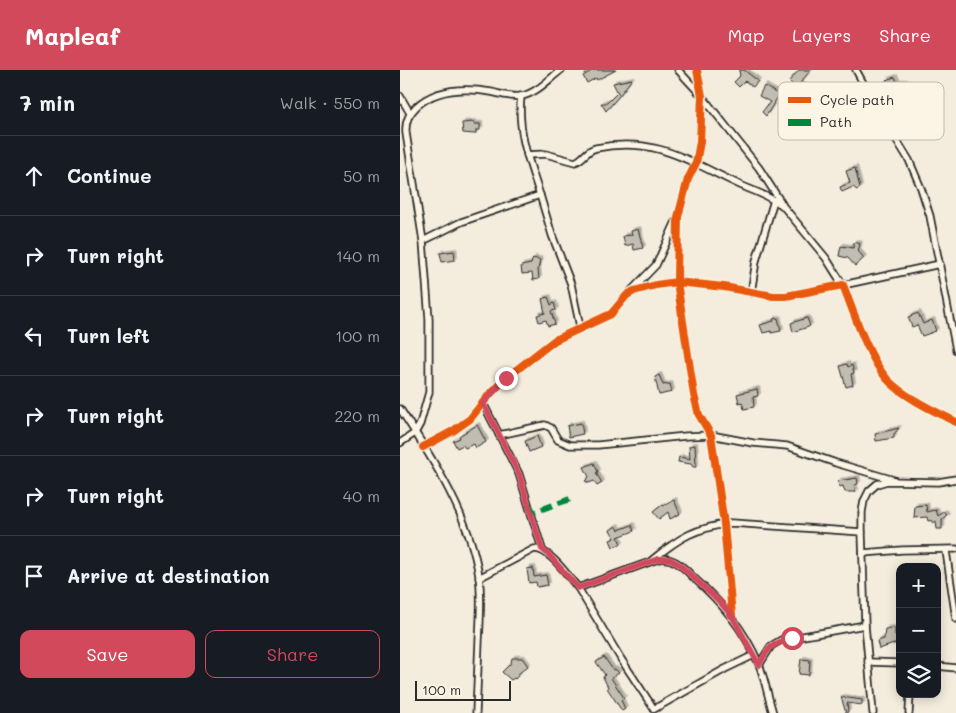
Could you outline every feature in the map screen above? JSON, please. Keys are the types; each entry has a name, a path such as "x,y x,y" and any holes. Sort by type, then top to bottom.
{"street":[{"path":"400,443 415,433 420,424 429,392 429,319 423,241 403,127 410,113 428,97 450,91 486,91 521,96 538,88 561,70"},
{"path":"678,70 702,96 768,179 783,206 826,258 843,285 864,338 889,381 904,392 956,422"},
{"path":"423,447 462,425 497,387 534,354 580,327 611,314 656,265 678,217 684,191 696,162 702,121 702,96 697,70"},
{"path":"856,70 863,82"},
{"path":"400,96 410,113"},
{"path":"521,96 520,123 527,155 552,235 571,284 580,327"},
{"path":"897,140 909,160 930,216 954,329 956,350"},
{"path":"527,155 546,154 575,162 579,161 589,150 597,148 640,146 659,149 696,162 783,206"},
{"path":"423,241 461,222 540,195"},
{"path":"751,293 756,261 774,200"},
{"path":"678,217 677,282 694,395 699,415 710,435 724,524 732,616"},
{"path":"628,295 634,291 656,285 677,282 780,296 843,285 940,264"},
{"path":"483,403 519,474 542,549 578,588 655,711 725,669 754,655"},
{"path":"400,409 457,507 470,542 479,578 480,628 476,713"},
{"path":"499,435 545,424 558,440 565,444 577,445 598,445 710,435 753,443 787,446 894,480 938,482 956,480"},
{"path":"873,713 865,625 862,512 869,491 878,484 894,480"},
{"path":"648,562 679,538 702,528 724,524 740,522 862,532"},
{"path":"479,578 529,551 542,549"},
{"path":"863,554 902,550 956,550"},
{"path":"946,551 956,619"},
{"path":"578,588 648,562 664,558 675,562 732,616 759,665 773,713"},
{"path":"759,665 771,646 781,640 865,625"},
{"path":"868,662 896,664"},
{"path":"941,666 956,668"},
{"path":"902,713 909,712 910,698"}],"building":[{"path":"593,70 616,70 587,83 583,76"},
{"path":"739,70 744,70 758,81 753,87 745,81 739,87 734,82 740,76"},
{"path":"799,70 811,70 801,82 789,81"},
{"path":"895,77 897,82 887,82 886,80"},
{"path":"632,79 619,96 606,111 601,103 607,103 617,93 619,95 613,83"},
{"path":"764,86 778,94 766,116 762,112 770,102 759,96"},
{"path":"474,122 474,124 480,124 480,130 476,130 474,134 463,133 462,123"},
{"path":"855,168 860,188 857,190 853,187 842,192 840,187 850,183 846,171"},
{"path":"638,229 643,248 634,250 633,244 625,246 623,236 632,235 631,231"},
{"path":"854,242 860,244 858,251 864,258 855,266 848,258 839,256 841,246 853,248"},
{"path":"454,251 455,260 442,262 440,253"},
{"path":"533,258 540,260 539,279 533,280 532,273 522,274 521,266 531,264"},
{"path":"548,297 551,305 554,303 556,310 551,311 555,324 548,326 546,320 539,322 537,315 545,313 542,299"},
{"path":"918,313 923,324 932,320 936,331 922,336 917,325 912,327 908,317"},
{"path":"778,318 781,331 763,333 760,325"},
{"path":"807,318 810,326 793,332 791,323"},
{"path":"847,364 848,367 852,365 854,373 851,374 853,385 846,387 840,366"},
{"path":"659,375 663,385 670,384 672,392 659,395 655,377"},
{"path":"757,389 758,396 753,397 754,407 744,409 742,402 739,403 737,394"},
{"path":"581,423 583,434 569,437 567,426"},
{"path":"477,425 486,442 476,448 474,444 465,448 463,445 457,448 453,441"},
{"path":"899,428 894,434 894,438 876,441 875,434"},
{"path":"537,436 541,447 529,452 525,441"},
{"path":"695,445 696,467 693,467 691,464 678,462 679,457 690,459 689,446"},
{"path":"594,463 598,472 596,473 602,483 597,486 594,481 589,483 585,481 589,477 584,467"},
{"path":"857,478 858,484 854,485 856,492 845,492 843,486 839,487 838,481"},
{"path":"674,500 680,514 670,519 668,512 659,519 653,512 662,505"},
{"path":"926,505 927,512 936,510 938,516 944,512 947,515 942,519 942,529 937,529 936,521 933,523 932,520 928,521 927,517 914,518 915,506"},
{"path":"632,525 634,531 618,537 621,544 613,547 610,540 615,538 610,530 616,526 619,530"},
{"path":"533,568 534,577 546,575 548,585 537,587 536,582 529,583 527,569"},
{"path":"895,628 896,643 879,649 877,641 884,639 885,629"},
{"path":"604,657 613,670 615,669 619,673 611,678 624,698 621,700 625,709 622,711 607,688 603,677 605,675 596,662"},
{"path":"512,658 522,658 528,666 515,679 511,680 502,672 511,663"},
{"path":"801,659 810,660 809,675 799,674"},
{"path":"841,697 862,700 862,705 847,703 848,712 846,713"}],"marked path":[{"path":"528,504 534,512 573,498"}],"cycle path":[{"path":"423,447 453,431 470,419 489,395 506,378 555,340 611,314 627,295 634,291 677,282 678,217 688,179 696,163 700,142 702,96 697,70"},
{"path":"732,615 724,524 711,435 699,415 694,395 677,282 724,287 773,296 786,296 843,285 868,347 887,379 910,397 956,422"}],"route":[{"path":"506,378 483,403 519,474 542,549 578,588 658,559 670,559 680,565 720,602 732,616 759,665 766,651 771,646 781,640 792,638"}]}
